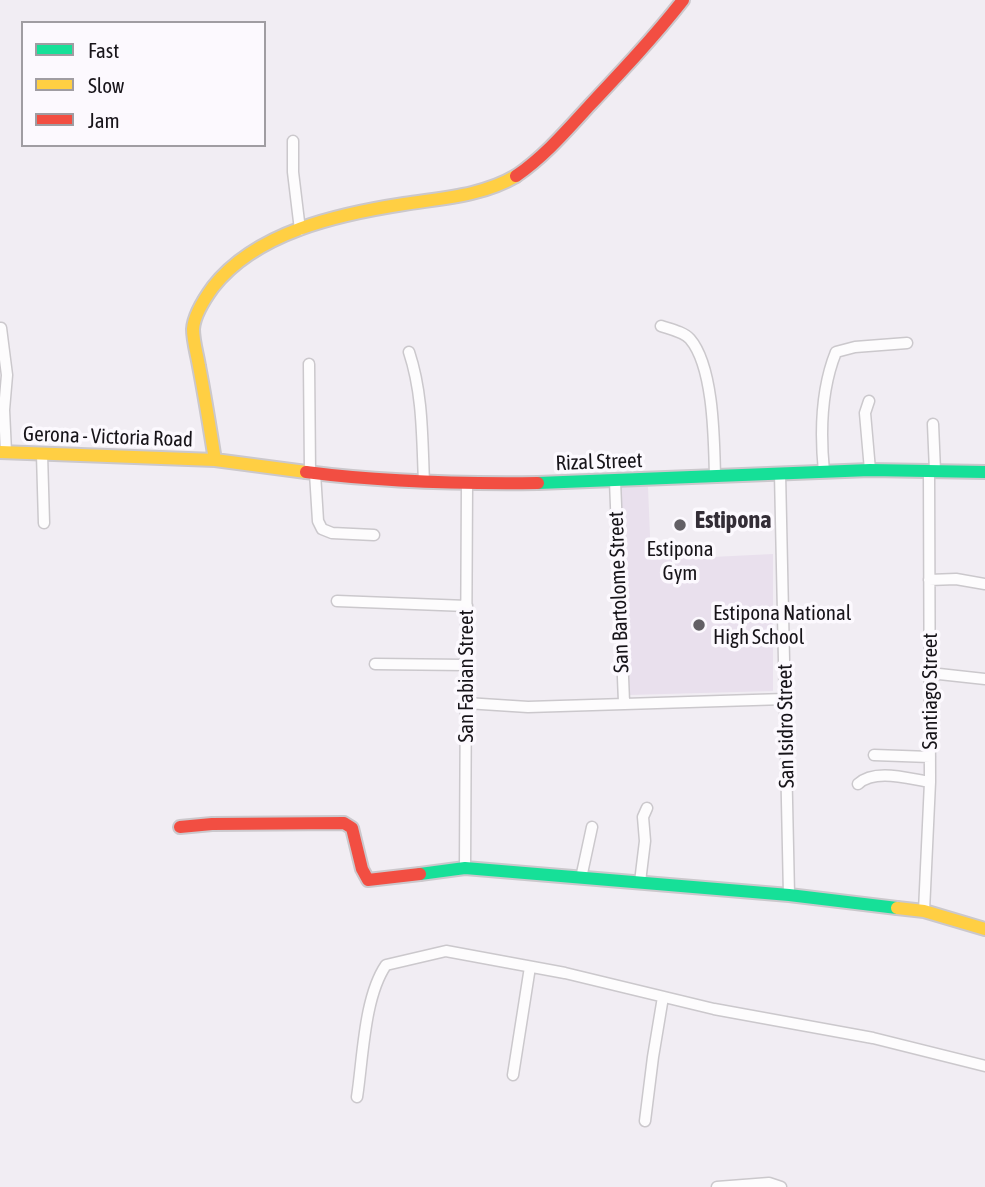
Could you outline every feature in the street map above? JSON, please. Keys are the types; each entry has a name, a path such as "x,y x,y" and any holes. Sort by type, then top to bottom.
{"street":[{"path":"215,460 193,328 202,301 225,273 282,235 360,212 480,191 514,177 570,128 644,48 683,0"},
{"path":"293,141 293,172 300,230"},
{"path":"661,326 690,338 698,353 707,380 713,414 715,476"},
{"path":"1,328 7,375 3,452"},
{"path":"824,472 821,442 824,405 829,368 836,352 855,347 907,343"},
{"path":"409,352 416,372 422,422 424,482"},
{"path":"309,364 313,473 318,521 322,529 332,533 374,535"},
{"path":"869,401 865,413 870,470"},
{"name":"Santiago Street","path":"925,911 930,782 929,580 933,424"},
{"name":"Gerona - Victoria Road","path":"3,452 215,460"},
{"path":"42,454 44,523"},
{"name":"Rizal Street","path":"215,460 313,473 467,484 615,481 870,470 985,472"},
{"name":"San Isidro Street","path":"780,473 789,895"},
{"name":"San Bartolome Street","path":"615,481 624,702"},
{"name":"San Fabian Street","path":"465,868 467,484"},
{"path":"929,580 956,579 985,584"},
{"path":"337,601 467,606"},
{"path":"375,664 466,665"},
{"path":"930,673 985,680"},
{"path":"466,703 528,707 785,699"},
{"path":"874,755 930,757"},
{"path":"858,784 878,775 930,782"},
{"path":"640,883 645,841 643,817 647,808"},
{"path":"180,827 212,824 344,823 352,828 362,869 368,880 465,868 789,895 925,911 985,929"},
{"path":"581,878 592,827"},
{"path":"357,1097 372,994 378,977 386,965 446,951 530,967 714,1009 873,1038 985,1066"},
{"path":"513,1075 530,967"},
{"path":"645,1121 663,997"},
{"path":"718,1187 769,1183 781,1187"}],"shaded area":[{"name":"Estipona National High School","path":"621,487 648,487 651,560 773,554 773,691 629,695"}],"traffic: fast":[{"path":"538,483 870,470 985,472"},
{"path":"420,874 465,868 789,895 897,908"}],"traffic: slow":[{"path":"215,460 193,329 207,296 231,268 275,239 326,220 476,192 516,176"},
{"path":"0,452 215,460 306,472"},
{"path":"897,908 924,911 985,929"}],"traffic: jam":[{"path":"516,176 564,133 638,54 683,0"},
{"path":"306,472 422,482 538,483"},
{"path":"180,827 212,824 344,823 352,828 362,869 368,880 420,874"}],"place":[{"name":"Estipona Gym","path":"680,525"},
{"name":"Estipona National High School","path":"699,625"}],"district":[{"name":"Estipona","path":"733,520"}]}
